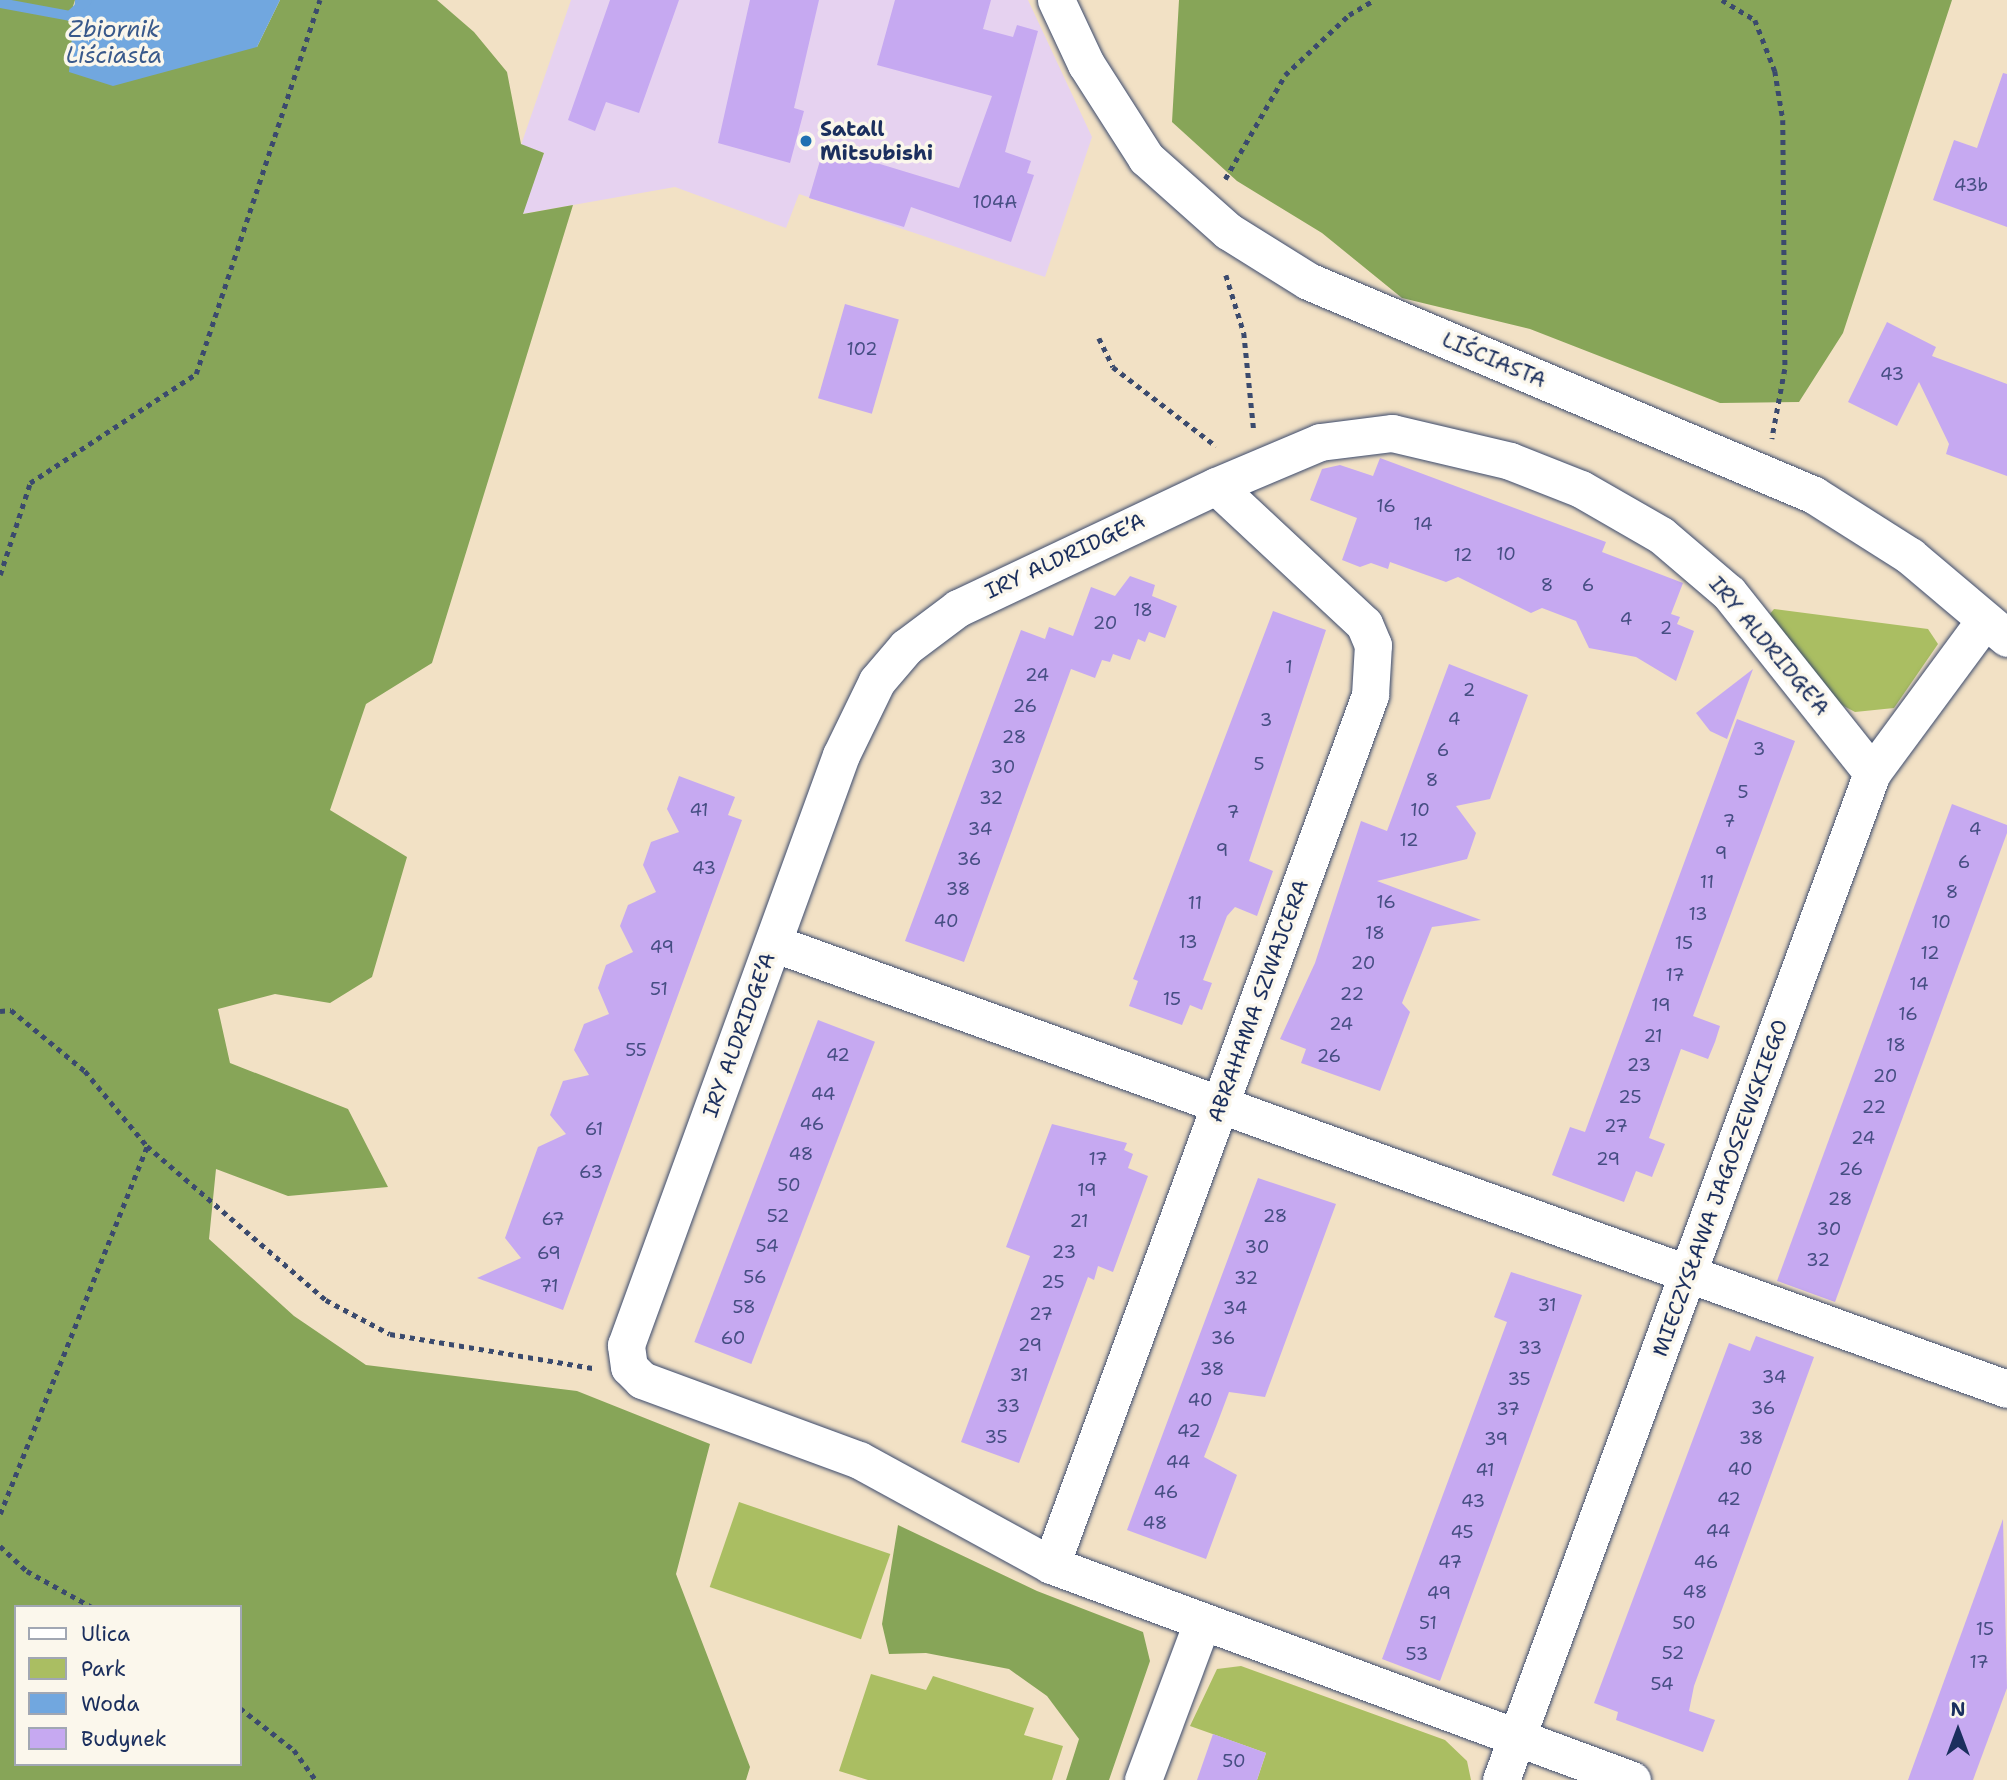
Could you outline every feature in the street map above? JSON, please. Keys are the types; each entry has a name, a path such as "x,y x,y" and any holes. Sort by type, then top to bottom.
{"street":[{"name":"LIŚCIASTA","path":"1056,0 1096,80 1146,158 1228,231 1308,281 1766,474 1860,522 1996,629"},
{"name":"IRY ALDRIDGE’A","path":"629,1367 626,1345 853,726 877,681 906,647 978,597 1216,486 1320,442 1392,433 1510,461 1581,489 1661,536 1729,593 1872,773"},
{"name":"ABRAHAMA SZWAJCERA","path":"1051,1565 1370,695 1374,667 1364,624 1216,486"},
{"name":"MIECZYSŁAWA JAGOSZEWSKIEGO","path":"1501,1780 1872,773 1996,629"},
{"path":"773,943 2007,1389"},
{"path":"629,1367 642,1380 859,1460 1051,1565 1201,1625 1632,1780"},
{"path":"1143,1780 1201,1625"}],"path":[{"path":"0,575 30,483 196,374 320,0"},
{"path":"1722,0 1755,20 1775,71 1783,120 1785,369 1766,474"},
{"path":"1099,338 1113,367 1220,448"},
{"path":"0,1011 11,1010 85,1071 147,1146 326,1300 390,1334 557,1363 629,1367"},
{"path":"0,1514 147,1146"},
{"path":"0,1546 27,1572 88,1605"},
{"path":"242,1710 293,1750 316,1780"}],"shaded area":[{"name":"Satall Mitsubishi","path":"571,0 1028,0 1092,137 1045,277 799,194 786,228 675,187 522,214 544,153 521,145"}],"green space":[{"path":"0,0 75,0 70,16 257,47 280,0 437,0 474,32 507,72 521,144 544,153 523,214 573,205 432,663 366,704 330,810 407,857 372,977 330,1003 275,994 218,1009 230,1063 348,1109 388,1187 288,1196 216,1169 209,1239 294,1316 366,1365 577,1391 710,1444 676,1574 750,1767 746,1780 0,1780"},
{"path":"1179,0 1952,0 1843,333 1799,402 1720,403 1530,329 1402,298 1322,233 1237,181 1172,122"},
{"path":"1774,609 1928,629 1938,644 1894,708 1855,712 1840,704 1769,615"},
{"path":"739,1502 890,1554 861,1639 710,1587"},
{"path":"898,1525 1037,1591 1143,1632 1150,1661 1109,1780 1066,1780 1079,1739 1047,1696 1009,1669 926,1653 889,1654 882,1624"},
{"path":"1241,1666 1445,1740 1467,1761 1471,1780 1257,1780 1266,1753 1190,1726 1217,1669"},
{"path":"871,1674 926,1690 933,1676 1034,1708 1024,1735 1063,1746 1052,1780 868,1780 839,1771"}],"water":[{"name":"Zbiornik Liściasta","path":"75,0 280,0 257,47 113,86 69,72"}],"building":[{"path":"610,0 679,0 639,113 606,102 595,131 568,120"},
{"path":"750,0 819,0 794,108 804,111 790,163 718,143"},
{"path":"895,0 991,0 983,29 1013,37 1017,25 1038,31 1005,152 1031,161 1027,173 1034,175 1011,242 911,207 904,227 809,198 824,147 959,188 992,96 877,65"},
{"path":"2003,73 2007,74 2007,227 1933,200 1954,140 1977,148"},
{"path":"845,304 899,319 872,414 818,398"},
{"path":"1887,322 1936,347 1932,356 2007,384 2007,476 1946,454 1949,444 1919,382 1897,426 1848,402"},
{"path":"1380,458 1606,542 1602,552 1683,583 1671,614 1680,617 1677,624 1694,631 1676,681 1636,657 1589,648 1576,621 1542,608 1531,613 1458,577 1446,582 1390,562 1388,569 1371,563 1360,567 1342,560 1357,518 1310,500 1322,469 1340,465 1373,476"},
{"path":"1130,576 1155,585 1152,596 1177,606 1165,638 1149,632 1145,642 1138,639 1130,660 1113,654 1110,662 1102,660 1095,678 1071,669 964,962 905,941 1021,630 1045,639 1049,627 1073,636 1091,587 1115,596"},
{"path":"1273,611 1326,630 1249,861 1273,871 1257,916 1235,907 1227,916 1203,980 1212,983 1202,1010 1190,1005 1182,1025 1129,1006 1138,981 1133,979"},
{"path":"1449,664 1528,695 1490,799 1456,806 1476,833 1467,859 1377,881 1481,920 1432,927 1402,1003 1410,1012 1380,1091 1301,1063 1306,1049 1280,1039 1315,963 1361,821 1387,831"},
{"path":"1753,669 1727,739 1710,731 1696,713"},
{"path":"1737,719 1795,741 1693,1016 1720,1026 1715,1042 1708,1059 1681,1049 1649,1138 1665,1144 1652,1177 1636,1171 1624,1202 1552,1175 1570,1127 1585,1132"},
{"path":"679,776 735,797 728,815 742,820 563,1310 477,1278 521,1258 505,1238 538,1147 566,1134 550,1115 563,1081 589,1075 574,1050 584,1024 609,1014 598,988 606,965 633,952 620,926 628,905 656,892 643,865 651,842 679,832 667,809"},
{"path":"1952,804 2007,825 2007,833 1835,1302 1777,1281"},
{"path":"818,1020 875,1042 751,1364 694,1342"},
{"path":"1052,1124 1127,1143 1124,1150 1133,1154 1128,1168 1148,1176 1113,1272 1098,1266 1094,1280 1088,1277 1019,1463 961,1442 1030,1256 1006,1247"},
{"path":"1258,1178 1336,1204 1265,1397 1229,1392 1204,1457 1237,1475 1206,1559 1127,1530"},
{"path":"1511,1272 1582,1295 1440,1681 1382,1659 1507,1322 1494,1317"},
{"path":"1756,1336 1814,1357 1694,1686 1689,1711 1715,1720 1703,1752 1616,1720 1618,1712 1594,1703 1729,1343 1750,1351"},
{"path":"2003,1519 2007,1688 1973,1780 1908,1780"},
{"path":"1213,1734 1266,1753 1257,1780 1197,1780"}],"waterway":[{"path":"0,3 70,16 87,0"}],"place":[{"name":"Satall Mitsubishi","path":"806,141"}]}
